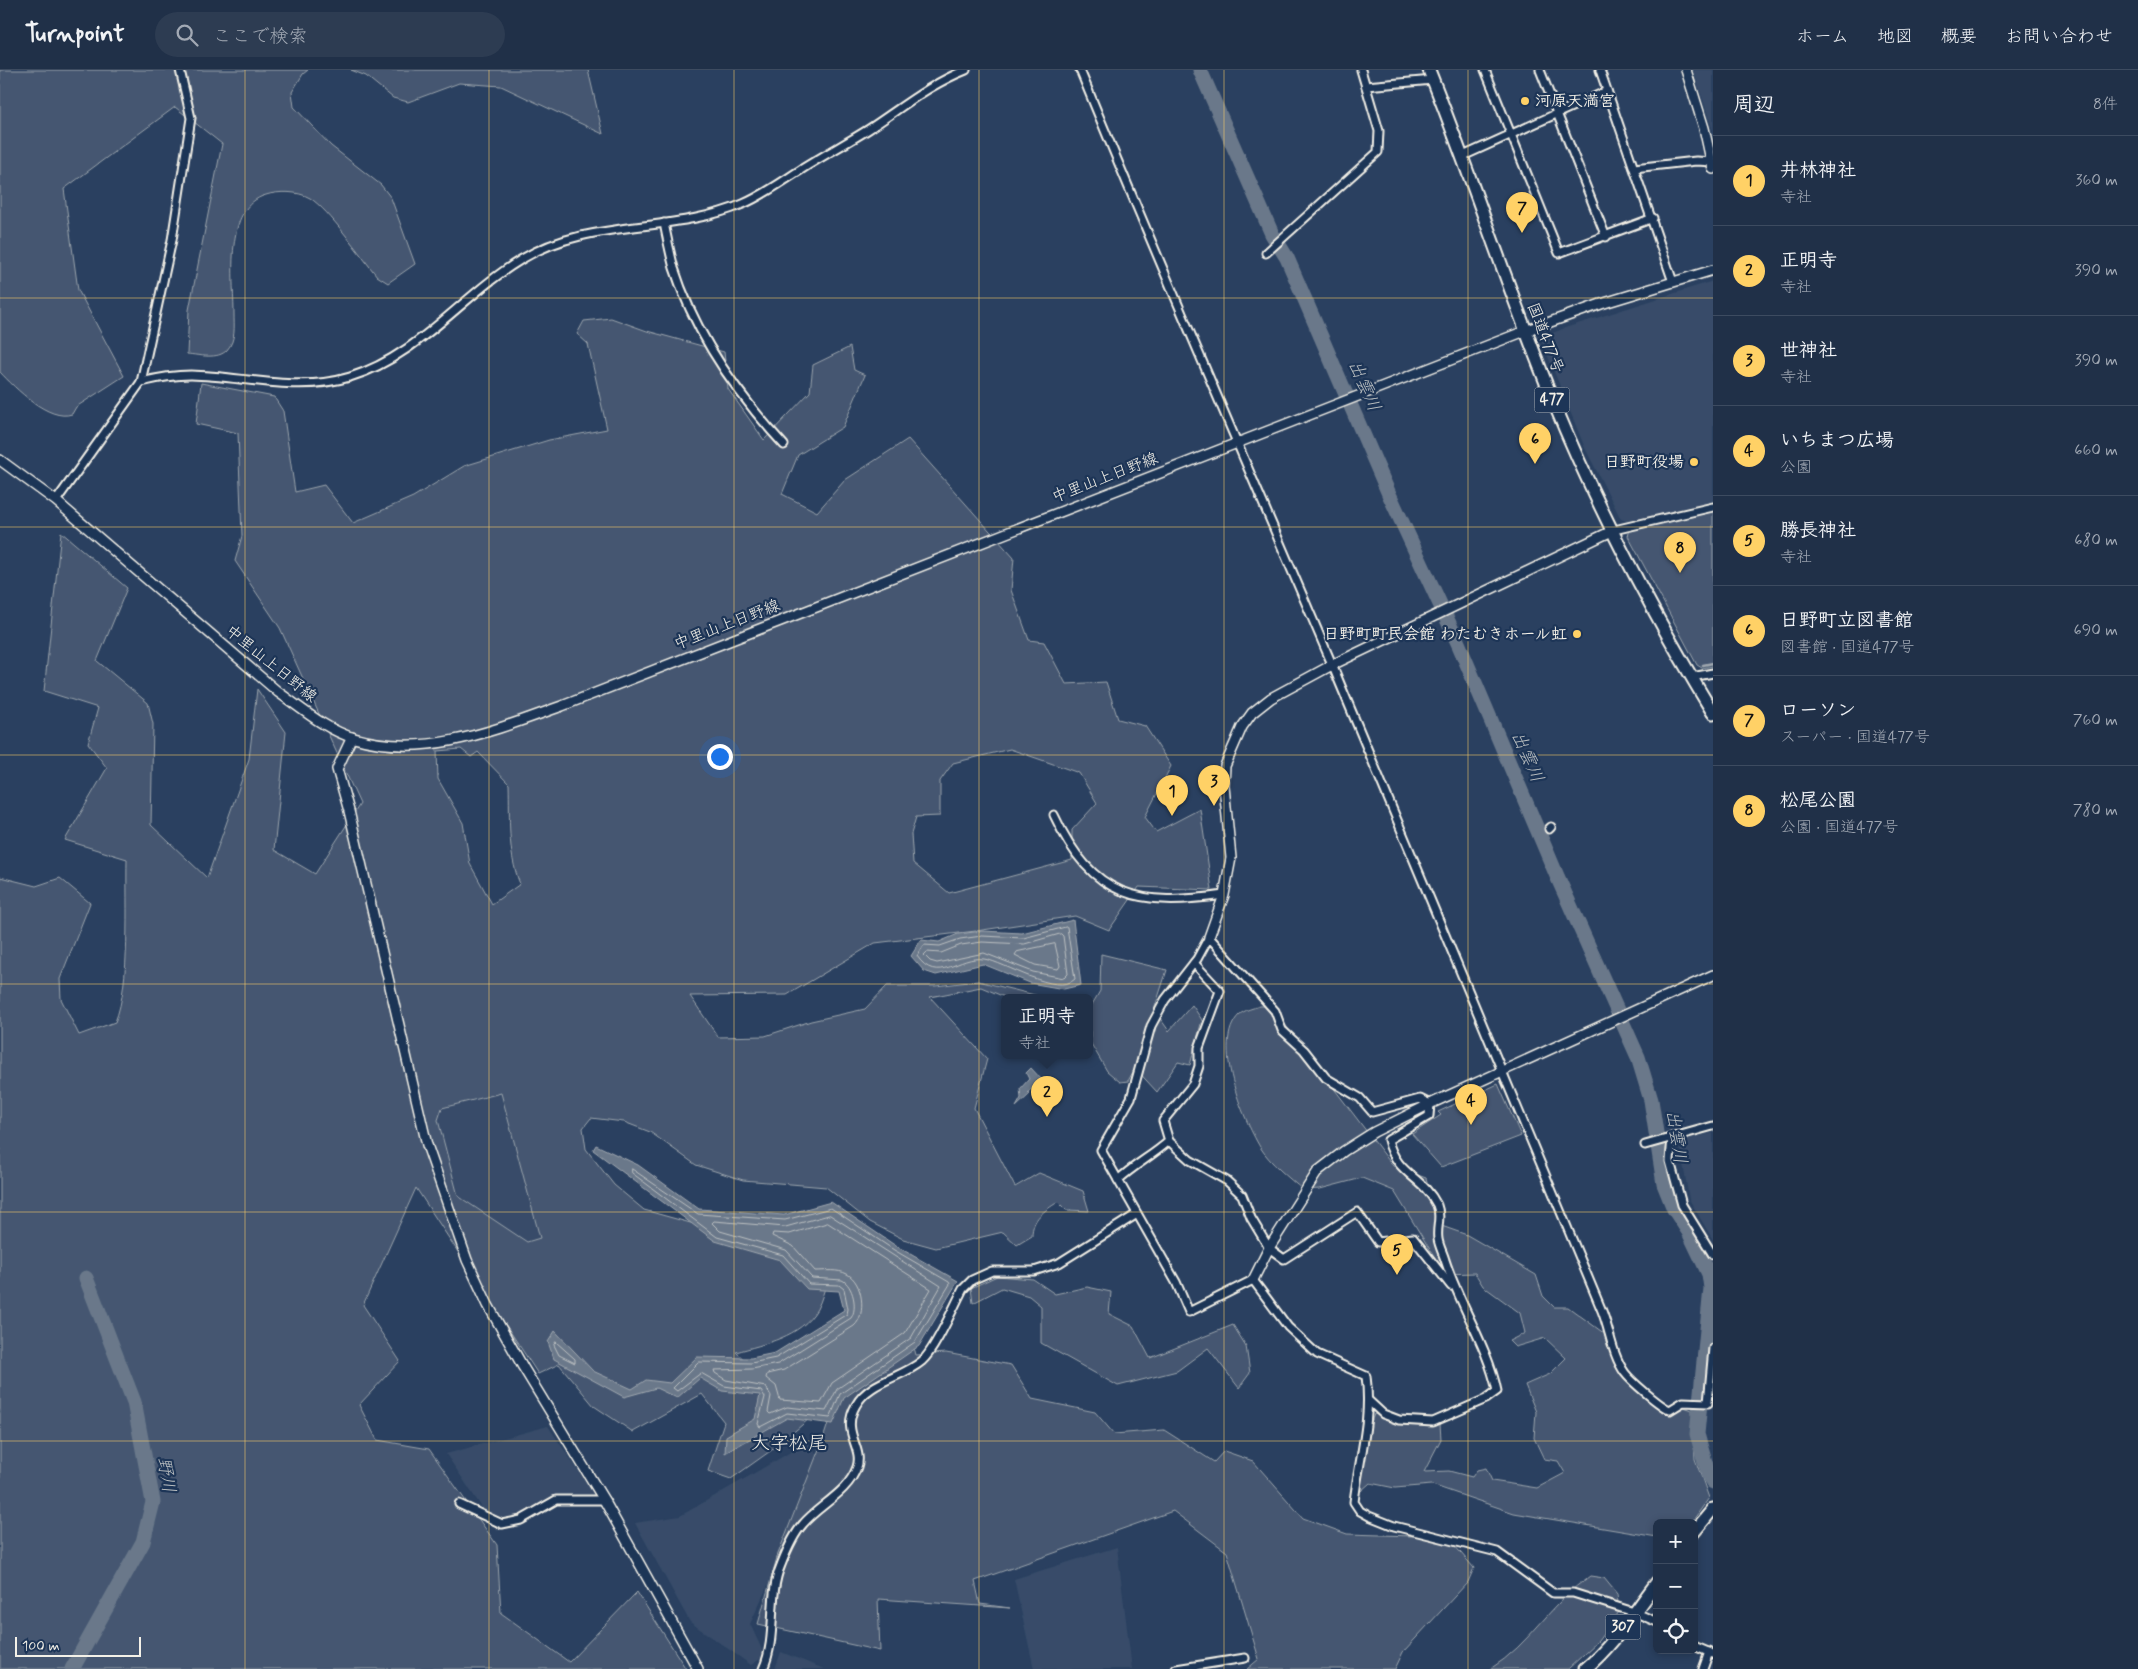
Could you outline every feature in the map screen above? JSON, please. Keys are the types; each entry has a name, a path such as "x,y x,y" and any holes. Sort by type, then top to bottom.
{"highway":[{"name":"国道477号","path":"1431,75 1463,156 1525,331 1578,459 1692,678 1713,713"},
{"path":"1698,1527 1713,1509"},
{"name":"307","path":"1585,1669 1600,1657 1653,1587"}],"street":[{"path":"56,502 141,382 172,240 190,128 191,118 180,70"},
{"path":"141,382 177,375 300,384 350,377 390,360 424,337 500,274 523,258 555,244 589,234 715,214 764,193 858,136 926,89 966,70"},
{"path":"1080,70 1171,293 1332,665 1604,1316 1623,1371 1634,1384 1652,1396 1664,1408 1670,1410 1683,1402 1691,1401 1708,1403 1713,1348"},
{"path":"1266,254 1364,167 1378,152 1379,131 1361,70"},
{"path":"1485,70 1559,253 1653,218"},
{"path":"1540,70 1606,237"},
{"path":"1600,70 1653,218 1673,282"},
{"path":"1634,168 1712,164 1704,128 1686,70"},
{"path":"1366,86 1431,75"},
{"path":"1463,156 1607,92"},
{"path":"664,223 674,267 702,334 751,410 784,445"},
{"name":"中里山上日野線","path":"0,460 56,502 278,692 314,718 352,738 384,743 450,743 490,732 1525,331 1713,270"},
{"path":"1713,507 1614,530 1452,610 1332,665 1262,704 1252,712 1236,739 1225,766 1224,786 1231,858 1224,894 1209,937 1194,963 1166,1000 1151,1026 1131,1098 1101,1150 1176,1282 1190,1312 1253,1280 1269,1248 1318,1171 1344,1151 1374,1132 1430,1104 1713,975"},
{"path":"1692,678 1713,673"},
{"path":"352,738 336,769 349,811 427,1145 467,1260 488,1305 523,1367 604,1500 698,1669"},
{"path":"1054,815 1065,840 1075,853 1087,867 1114,889 1130,896 1146,899 1196,899 1224,894"},
{"path":"1209,937 1275,1010 1282,1030 1304,1050 1326,1078 1360,1098 1372,1112 1420,1099 1430,1104"},
{"path":"1194,963 1220,991 1199,1048 1199,1066 1192,1084 1163,1122 1169,1141 1190,1160 1227,1181 1242,1195 1252,1218 1269,1248 1284,1259 1357,1212 1378,1242 1413,1238 1454,1290"},
{"path":"1369,1401 1383,1414 1400,1420 1433,1422 1486,1399 1497,1391 1489,1363 1454,1290 1437,1238 1440,1214 1436,1204 1427,1188 1400,1167 1392,1156 1388,1140 1429,1116 1430,1104"},
{"path":"1645,1145 1663,1138 1713,1126"},
{"path":"1672,1137 1670,1161 1680,1199 1691,1222 1713,1255"},
{"path":"1118,1180 1135,1164 1153,1155 1169,1141"},
{"path":"763,1669 772,1643 776,1583 780,1566 802,1525 848,1483 856,1470 859,1461 851,1435 849,1419 856,1404 867,1392 922,1361 963,1289 972,1280 992,1272 1034,1271 1059,1263 1137,1214"},
{"path":"1253,1280 1288,1327 1317,1354 1366,1376 1369,1401 1354,1502 1360,1511 1394,1526 1497,1552 1553,1593 1573,1593 1634,1612 1653,1620"},
{"path":"459,1504 502,1524 521,1520 556,1500 604,1500"},
{"path":"1698,1648 1711,1653 1702,1669"},
{"path":"1176,1669 1245,1658"}],"shaded area":[{"path":"0,70 308,70 303,74 292,92 294,107 331,146 381,185 391,198 415,264 388,283 377,276 336,223 310,198 288,192 266,195 252,202 243,214 237,229 233,264 234,328 232,342 227,350 219,355 187,354 189,310 222,144 175,107 64,189 78,290 124,376 76,407 72,414 53,413 33,402 0,372"},
{"path":"351,70 588,70 603,134 501,86 459,83 408,102 393,98 366,76"},
{"path":"1693,70 1713,70 1713,131"},
{"path":"1713,281 1713,503 1664,515 1626,521 1621,519 1585,448 1542,342 1545,336 1565,328"},
{"path":"611,318 647,331 724,352 728,389 764,440 810,392 813,365 850,347 854,370 865,375 843,427 798,455 782,494 817,512 845,480 908,439 1014,558 1011,590 1029,640 1044,642 1066,684 1106,682 1118,719 1145,726 1171,766 1145,817 1156,832 1200,809 1212,890 1139,887 1109,930 1075,916 976,931 875,943 787,995 690,996 718,1037 765,1036 811,1021 865,1009 887,986 935,986 978,981 1031,994 1001,995 981,987 930,997 987,1059 974,1108 1015,1187 1039,1173 1083,1191 1089,1211 1066,1210 1058,1202 1040,1216 1034,1224 1032,1236 1017,1245 1003,1232 936,1248 903,1239 870,1222 826,1187 743,1180 696,1165 650,1132 624,1122 591,1118 583,1128 586,1149 614,1185 644,1210 762,1243 828,1280 817,1309 802,1326 781,1338 736,1352 809,1419 776,1447 731,1479 708,1471 724,1422 702,1394 633,1432 594,1406 559,1364 538,1374 416,1188 363,1305 400,1361 359,1405 377,1440 429,1449 497,1545 501,1613 569,1662 637,1592 686,1669 0,1669 0,877 36,886 60,878 90,903 60,979 61,999 79,1035 115,1022 120,1006 126,965 127,859 65,840 107,768 88,743 98,708 44,691 61,532 127,588 97,661 148,703 153,724 151,825 207,878 249,759 257,689 286,732 274,850 315,874 360,804 280,628 235,561 242,536 238,433 196,424 201,383 274,397 283,411 295,492 324,485 353,523 413,497 464,466 549,440 607,429 588,344 577,334 584,321","holes":["461,749 471,757 478,752 509,784 511,847 520,884 492,904 470,864 463,823 438,779 437,751","1010,749 1079,773 1097,803 1072,830 1072,860 949,893 913,863 911,834 916,817 940,816 940,781 953,763","501,1093 540,1238 527,1242 458,1196 438,1120 442,1108"]},
{"path":"1713,511 1713,666 1702,668 1697,665 1628,536 1630,530"},
{"path":"1101,954 1167,970 1154,1010 1169,1031 1192,1005 1202,1020 1190,1065 1178,1062 1157,1092 1135,1068 1128,1081 1120,1082 1107,1071 1093,1047 1093,1003 1100,991"},
{"path":"1271,1006 1393,1166 1426,1178 1436,1213 1436,1224 1467,1235 1536,1275 1543,1296 1554,1307 1568,1307 1605,1334 1620,1375 1666,1413 1684,1407 1692,1410 1695,1459 1709,1498 1694,1519 1653,1519 1653,1536 1514,1513 1432,1485 1395,1488 1370,1483 1361,1491 1361,1462 1374,1414 1398,1422 1440,1424 1441,1439 1424,1472 1449,1471 1472,1477 1477,1470 1486,1468 1492,1481 1537,1488 1565,1473 1558,1461 1544,1459 1534,1438 1536,1412 1525,1385 1550,1374 1566,1358 1545,1338 1515,1347 1509,1341 1525,1333 1520,1313 1483,1286 1475,1273 1445,1274 1394,1191 1362,1178 1320,1189 1303,1190 1269,1159 1260,1147 1246,1118 1233,1081 1229,1061 1228,1043 1231,1028 1239,1015 1249,1009"},
{"path":"1498,1084 1521,1136 1441,1167 1412,1134 1441,1115 1438,1112"},
{"path":"501,1093 541,1238 527,1242 458,1196 438,1120 442,1108"},
{"path":"1713,1133 1713,1240 1689,1199 1679,1140"},
{"path":"997,1276 1033,1279 1055,1294 1087,1287 1111,1292 1109,1314 1133,1326 1150,1358 1233,1325 1246,1346 1250,1373 1239,1388 1208,1348 1177,1371 1118,1386 1041,1343 1041,1306 1029,1296 1002,1288 973,1303 971,1288"},
{"path":"909,1328 916,1355 946,1353 1011,1365 1032,1399 1095,1412 1114,1434 1164,1430 1214,1462 1224,1451 1253,1461 1303,1518 1347,1534 1447,1537 1474,1568 1468,1582 1403,1652 1395,1669 1247,1669 1259,1659 1227,1552 1173,1511 975,1581 980,1604 1010,1608 878,1599 880,1651 758,1624 778,1554 823,1439 839,1389 887,1370 893,1337"},
{"path":"548,1426 601,1504 556,1500 530,1514 521,1527 497,1530 446,1454"},
{"path":"808,1442 845,1498 796,1524 750,1624 765,1656 751,1665 690,1622 635,1523 680,1516"},
{"path":"1117,1547 1132,1669 1034,1669 1014,1579"},
{"path":"1590,1576 1604,1578 1617,1594 1619,1612 1598,1641 1568,1669 1490,1669 1517,1648 1576,1586"},
{"path":"781,1652 824,1669 775,1669"}],"water":[{"path":"1073,920 1081,985 1064,989 1030,983 983,964 936,975 924,971 911,956 921,940 939,942 958,934 982,931 1022,933"},
{"path":"1031,1068 1042,1080 1028,1092 1030,1094 1016,1107 1021,1098 1020,1089 1029,1079 1026,1073"},
{"path":"596,1145 638,1165 699,1209 784,1215 831,1202 896,1246 958,1281 919,1346 844,1398 833,1424 787,1418 725,1453 726,1436 755,1419 760,1395 722,1391 700,1378 677,1398 656,1388 624,1397 554,1359 548,1342 555,1331 593,1371 632,1389 646,1380 670,1383 697,1357 751,1358 775,1353 844,1310 839,1291 807,1289 780,1260 715,1241 593,1150"}],"waterway":[{"name":"出雲川","path":"1200,70 1272,234 1287,258 1389,494 1459,645 1557,876 1638,1057 1651,1100 1664,1184 1674,1209 1689,1232 1709,1274 1711,1288 1697,1434 1709,1476 1713,1482"},
{"path":"1703,665 1713,663"},
{"name":"野川","path":"72,1669 143,1542 153,1502 134,1402 86,1278"}],"place":[{"name":"河原天満宮","path":"1525,101"},
{"name":"ローソン","path":"1522,233"},
{"name":"日野町役場","path":"1694,462"},
{"name":"日野町立図書館","path":"1535,464"},
{"name":"松尾公園","path":"1680,573"},
{"name":"日野町町民会館 わたむきホール虹","path":"1577,634"},
{"name":"世神社","path":"1214,806"},
{"name":"井林神社","path":"1172,816"},
{"name":"正明寺","path":"1047,1117"},
{"name":"いちまつ広場","path":"1471,1125"},
{"name":"勝長神社","path":"1397,1275"}],"district":[{"name":"大字松尾","path":"789,1443"}]}
